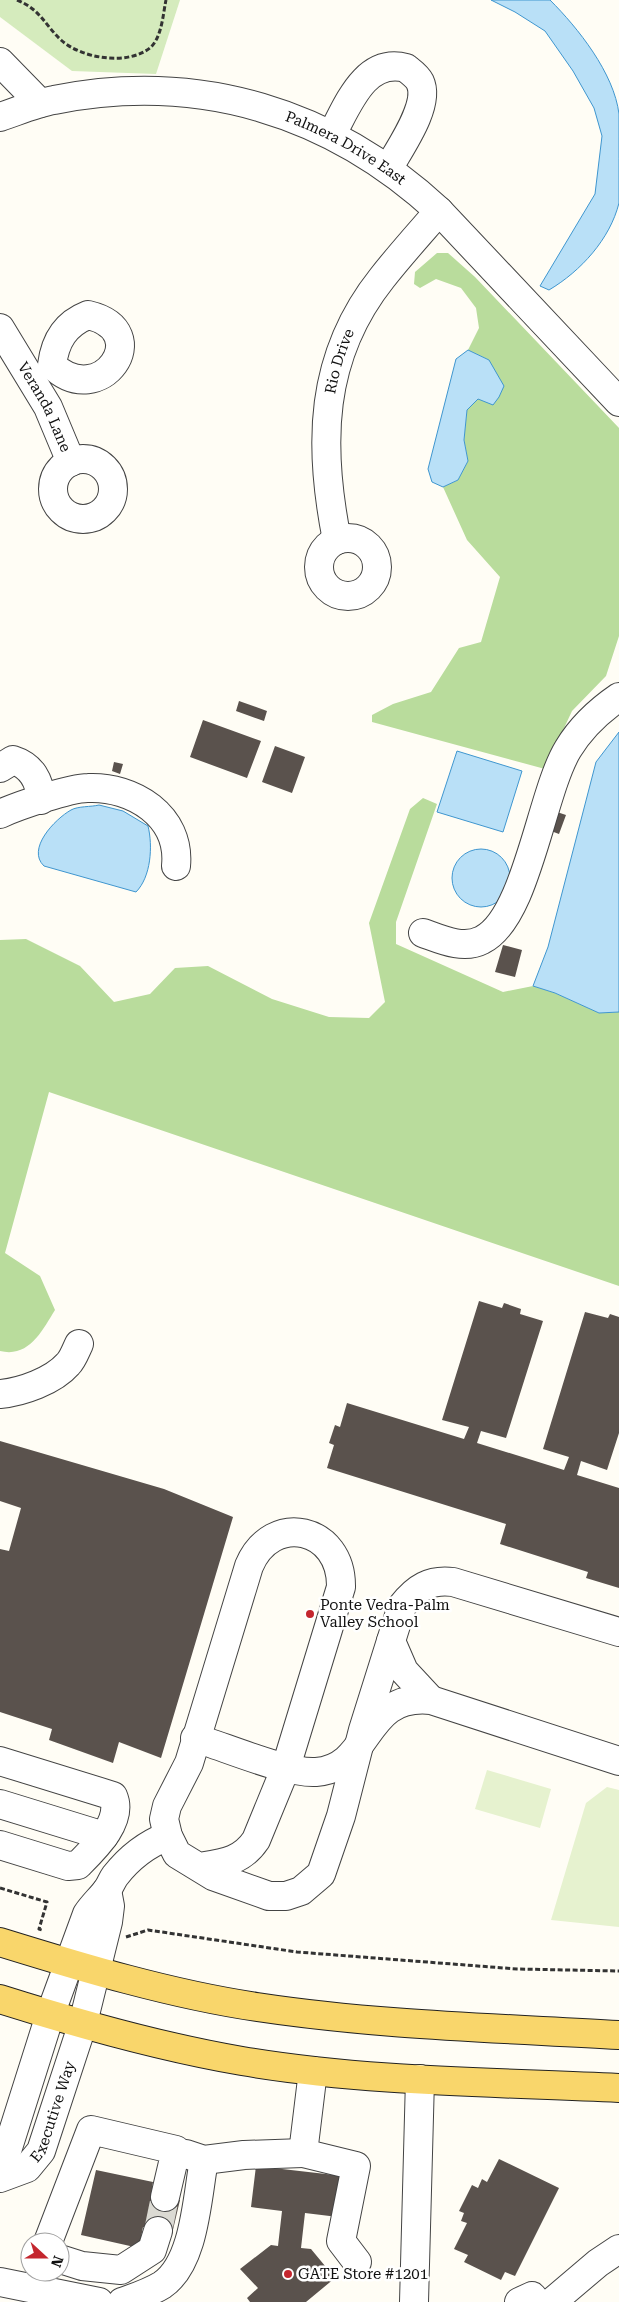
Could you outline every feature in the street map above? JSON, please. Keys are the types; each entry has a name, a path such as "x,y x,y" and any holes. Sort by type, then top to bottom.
{"main road":[{"path":"0,1942 68,1963 191,1994 318,2015 619,2036"},
{"path":"0,2000 182,2050 243,2062 313,2071 420,2079 619,2088"}],"street":[{"path":"0,62 40,104"},
{"path":"332,134 364,80 385,66 406,68 420,83 423,93 413,126 388,169"},
{"name":"Palmera Drive East","path":"0,117 40,104 94,93 135,90 184,92 260,107 332,134 388,169 414,188 439,211 619,402"},
{"name":"Rio Drive","path":"338,540 329,498 325,445 327,410 335,368 349,332 366,300 382,278 439,211"},
{"name":"Veranda Lane","path":"0,328 42,371 48,407 71,462"},
{"path":"423,933 446,941 464,944 480,942 493,933 506,916 519,886 558,771 568,748 586,725 619,697"},
{"path":"0,768 13,760 24,763 33,772 40,787 42,800"},
{"path":"0,814 86,788 116,791 144,802 161,816 177,851 176,866"},
{"path":"0,1394 33,1385 56,1375 68,1364 79,1344"},
{"path":"200,1867 228,1863 250,1850 256,1840 286,1767 341,1588 341,1574 334,1554 326,1545 306,1534 282,1534 260,1546 254,1555 195,1738 189,1763 166,1806 164,1819 168,1836 177,1854 188,1863 200,1867 212,1876 269,1896 286,1896 309,1886 321,1874 341,1816 358,1749 402,1606 412,1593 427,1584 443,1581 453,1582 619,1632"},
{"path":"391,1642 404,1671 430,1700"},
{"path":"195,1738 306,1772 332,1768 358,1749 374,1722 386,1710 408,1700 430,1700 619,1761"},
{"path":"0,1761 113,1796 116,1804 113,1820 104,1836 78,1865 68,1866 0,1844"},
{"path":"0,1804 104,1836"},
{"name":"Executive Way","path":"107,1890 110,1906 108,1922 83,2023 41,2151 27,2168 1,2166 11,2103 50,2015 87,1914 95,1901 107,1890 114,1877 139,1852 153,1842 168,1836"},
{"path":"303,2152 313,2071"},
{"path":"414,2302 420,2079"},
{"path":"52,2232 91,2130 175,2157 204,2160 244,2155 303,2152 356,2166 341,2242 357,2262"},
{"path":"165,2197 175,2157"},
{"path":"122,2302 163,2285 175,2273 182,2262 189,2240 204,2160"},
{"path":"70,2262 82,2266 121,2270 152,2250 158,2231"},
{"path":"535,2300 619,2249"},
{"path":"0,2282 99,2302"}],"path":[{"path":"17,0 30,6 40,14 62,40 78,50 91,54 122,58 142,52 151,46 158,37 166,0"},
{"path":"0,1888 46,1902 39,1929 46,1931"},
{"path":"103,1941 122,1939 148,1930 296,1952 517,1969 619,1971"}],"green space":[{"path":"0,0 180,0 156,74 72,71 0,17"},
{"path":"437,253 448,253 475,277 619,428 619,636 606,676 572,711 545,769 372,722 372,715 393,704 431,692 459,648 481,642 500,577 467,540 443,487 458,480 468,461 464,440 467,410 478,399 489,360 468,350 479,328 476,308 461,288 436,279 420,288 414,284 415,272"},
{"path":"423,798 437,804 396,922 396,944 503,992 533,986 555,993 599,1013 619,1012 619,1286 49,1092 5,1253 40,1276 55,1310 40,1334 27,1347 10,1352 0,1351 0,940 26,939 80,966 114,1002 150,994 175,968 208,966 272,999 329,1017 369,1018 385,1002 369,923 410,809"},
{"path":"487,1770 551,1789 540,1828 475,1809"},
{"path":"607,1787 619,1790 619,1927 551,1920 586,1803"}],"water":[{"path":"491,0 550,0 572,24 593,52 616,98 619,114 619,203 615,216 593,253 583,264 549,290 540,286 595,194 602,136 594,108 573,71 545,31 515,12"},
{"path":"468,350 489,360 504,386 493,405 478,399 467,410 464,440 468,461 458,480 443,487 432,482 428,469 456,359"},
{"path":"619,732 619,1012 599,1013 555,993 533,986 548,947 596,762"},
{"path":"457,751 522,771 503,832 437,812"},
{"path":"99,805 123,811 148,826 150,834 150,861 145,878 136,892 44,866 39,859 40,843 58,820 74,809"},
{"path":"481,849 492,851 505,862 510,878 508,889 497,902 481,907 470,905 457,894 452,878 454,867 465,854"}],"building":[{"path":"239,701 267,711 264,721 236,711"},
{"path":"203,720 261,741 247,778 190,757"},
{"path":"275,746 305,757 292,793 262,782"},
{"path":"114,762 123,764 120,774 112,771"},
{"path":"557,812 566,815 559,834 551,831"},
{"path":"503,945 522,950 515,977 495,972"},
{"path":"479,1301 502,1308 504,1303 521,1309 520,1314 543,1321 506,1438 481,1431 477,1443 564,1470 569,1457 543,1449 585,1312 608,1318 610,1314 619,1317 619,1433 607,1470 581,1461 577,1475 619,1488 619,1588 586,1578 588,1572 500,1544 506,1524 327,1468 334,1445 329,1443 335,1425 340,1427 347,1403 464,1439 469,1427 442,1420"},
{"path":"0,1441 164,1489 233,1517 161,1758 119,1742 113,1763 49,1740 52,1729 0,1712 0,1549 9,1551 21,1508 0,1501"},
{"path":"499,2159 559,2188 515,2276 505,2272 501,2280 464,2262 468,2255 454,2249 467,2223 461,2221 464,2213 459,2211 472,2185 478,2188 482,2179 487,2182"},
{"path":"256,2166 343,2176 338,2217 305,2213 301,2248 311,2249 335,2278 306,2302 250,2302 247,2298 258,2288 240,2269 271,2245 278,2246 282,2211 251,2207"},
{"path":"96,2170 153,2182 151,2195 180,2200 172,2234 143,2227 139,2248 81,2235"}],"tunnel":[{"path":"158,2231 165,2197"}],"place":[{"name":"Ponte Vedra-Palm Valley School","path":"310,1614"},
{"name":"GATE Store #1201","path":"288,2274"}]}
